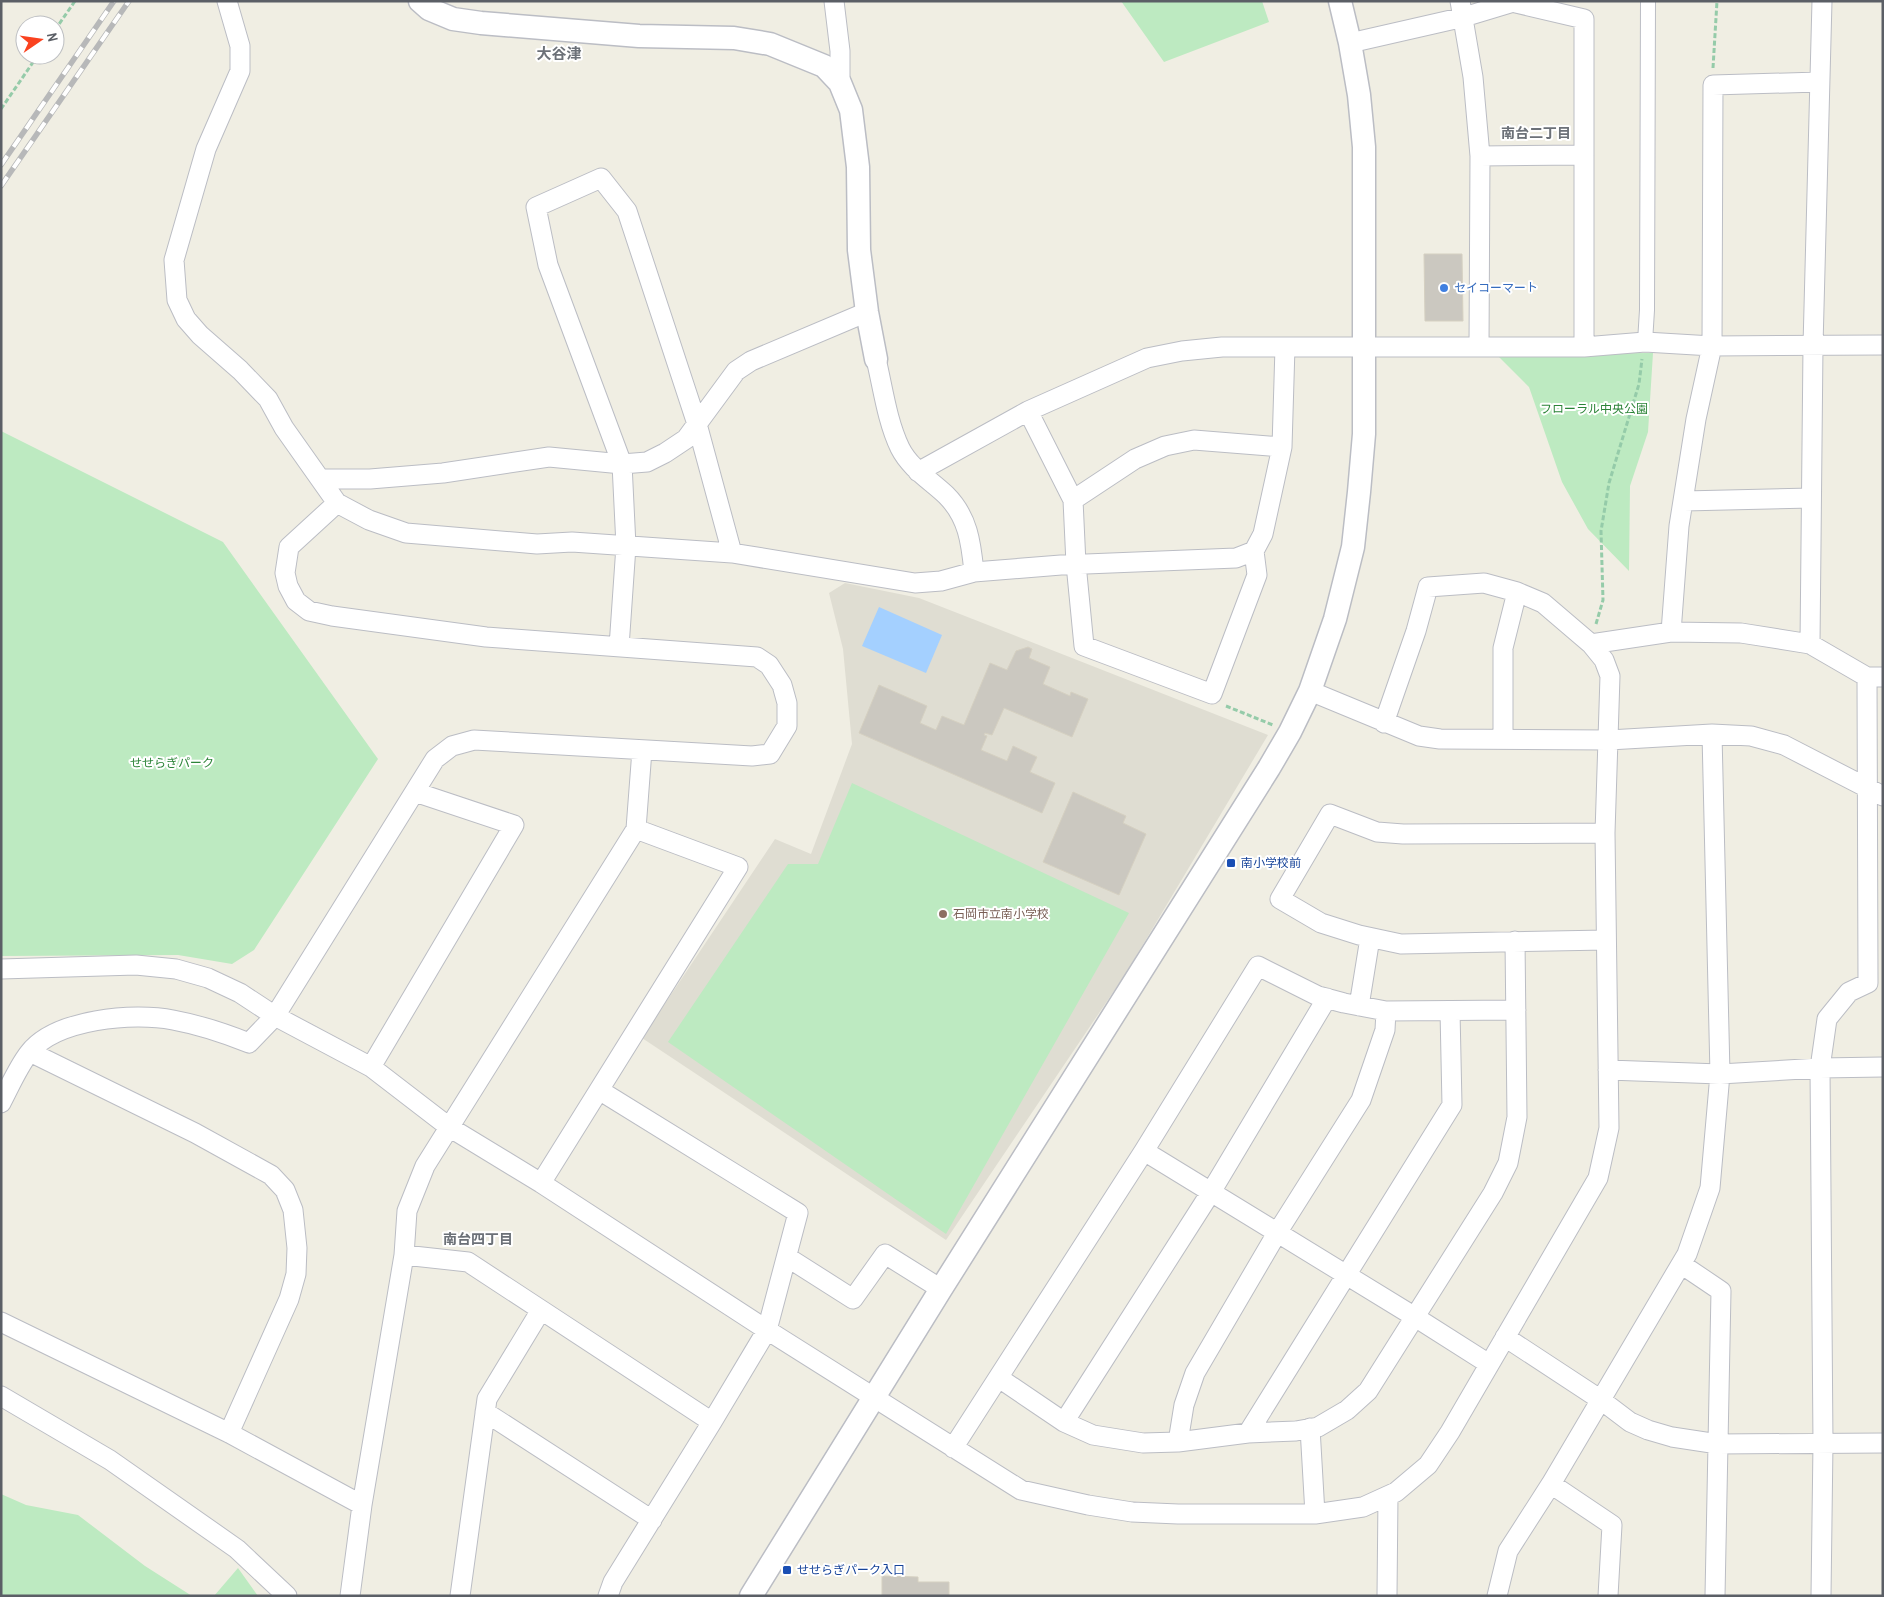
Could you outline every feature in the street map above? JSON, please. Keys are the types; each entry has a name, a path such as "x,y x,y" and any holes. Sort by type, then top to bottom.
{"street":[{"path":"227,1 240,46 240,71 206,150 174,260 177,300 186,319 200,335 240,370 268,399 284,428 337,503 369,520 406,534 537,544 572,542 732,553 915,582 941,581 974,572 1076,564 1236,558 1254,551"},
{"path":"420,1 429,9 452,19 480,23 639,36 734,38 770,44 824,66 840,84 851,110 857,158 859,250 867,312 891,422 901,450 918,472 946,495 961,514 971,541 974,572"},
{"path":"834,1 840,51 840,84"},
{"path":"751,1596 941,1289 1206,871 1290,732 1310,691 1335,619 1353,547 1364,434 1362,267 1364,147 1359,95 1340,1"},
{"path":"1645,342 1647,310 1648,1"},
{"path":"1810,644 1814,346 1822,1"},
{"path":"1350,43 1462,9 1516,2 1584,19 1584,347"},
{"path":"1462,9 1473,77 1480,156 1479,347"},
{"path":"1671,632 1679,526 1696,419 1712,346 1712,84 1819,82"},
{"path":"1480,156 1584,155"},
{"path":"619,647 626,546 622,464 548,265 536,207 601,178 628,211 697,424 732,553"},
{"path":"321,479 370,479 443,473 549,457 622,464 647,462 686,439 736,372 751,361 867,312"},
{"path":"918,472 1028,411 1147,358 1182,351 1222,347 1584,347 1645,342 1712,346 1883,345"},
{"path":"1028,411 1073,500 1076,564 1084,646 1212,694 1257,575 1254,551 1263,534 1282,447 1284,347"},
{"path":"1073,500 1135,459 1165,446 1194,440 1282,447"},
{"path":"1684,501 1812,498"},
{"path":"1,1102 30,1052 43,1040 65,1029 104,1019 170,1019 211,1028 249,1043 275,1016 435,759 452,746 474,740 752,756 770,754 787,726 787,703 782,684 769,665 757,658 486,637 332,616 309,611 296,601 288,586 285,573 289,547 337,503"},
{"path":"1,969 136,964 176,969 208,978 240,993 275,1016 371,1067 449,1128 541,1183 766,1330 1021,1490 1088,1505 1132,1512 1315,1514 1364,1507 1396,1492 1428,1465 1450,1432 1598,1178 1609,1128 1605,833 1610,676 1604,660 1591,644 1543,604 1517,592 1484,583 1428,587 1416,631 1384,723"},
{"path":"1503,739 1503,648 1517,592"},
{"path":"1591,644 1671,632 1741,632 1810,644 1875,677 1875,982 1849,992 1827,1019 1820,1068 1821,1596"},
{"path":"1310,691 1419,736 1440,738 1609,740 1712,734 1751,736 1784,745 1875,793"},
{"path":"1497,1596 1508,1551 1551,1484 1682,1264 1710,1188 1720,1074 1712,734"},
{"path":"350,1596 362,1505 404,1255 407,1211 426,1166 636,829 642,750"},
{"path":"371,1067 514,825 415,792"},
{"path":"1605,833 1403,834 1377,832 1330,814 1280,899 1321,923 1370,938 1401,944 1606,940"},
{"path":"541,1183 738,867 636,829"},
{"path":"1358,1006 1370,938"},
{"path":"999,1378 1064,1422 1093,1436 1144,1443 1178,1442 1248,1432 1296,1431 1318,1427 1348,1410 1368,1391 1493,1193 1508,1163 1517,1117 1515,941"},
{"path":"953,1448 1144,1151 1258,966 1327,998 1386,1012 1516,1010"},
{"path":"1064,1422 1211,1192 1327,998"},
{"path":"1248,1432 1452,1105 1450,1011"},
{"path":"1178,1442 1184,1405 1195,1374 1277,1233 1361,1100 1385,1030 1386,1012"},
{"path":"30,1052 195,1133 271,1175 285,1190 293,1210 297,1248 296,1274 289,1299 229,1433"},
{"path":"1608,1070 1720,1074 1820,1068 1883,1068"},
{"path":"599,1090 798,1214 788,1257 766,1330 712,1422 613,1582 608,1596"},
{"path":"1144,1151 1415,1316 1489,1364"},
{"path":"788,1257 854,1299 885,1254 941,1289"},
{"path":"404,1255 468,1262 712,1422"},
{"path":"1682,1264 1721,1290 1715,1596"},
{"path":"460,1596 487,1398 541,1310"},
{"path":"1,1322 229,1433 362,1505"},
{"path":"1505,1337 1601,1400 1630,1422 1672,1437 1718,1444 1883,1443"},
{"path":"1,1396 126,1471 237,1549 287,1596"},
{"path":"485,1412 652,1520"},
{"path":"1310,1428 1315,1514"},
{"path":"1551,1484 1612,1525 1608,1596"},
{"path":"1387,1596 1388,1496"}],"path":[{"path":"65,16 75,1"},
{"path":"1712,84 1717,1"},
{"path":"1,109 31,65"},
{"path":"1591,644 1603,600 1601,531 1609,484 1639,384 1645,342"},
{"path":"1212,694 1219,703 1290,732"}],"shaded area":[{"name":"石岡市立南小学校","path":"845,583 919,598 1268,735 1126,973 946,1240 642,1038 775,839 811,854 852,744 843,649 829,593"}],"green space":[{"path":"1121,1 1262,1 1269,22 1164,62"},
{"name":"フローラル中央公園","path":"1653,353 1648,432 1630,486 1629,571 1588,529 1562,482 1529,387 1496,354"},
{"name":"せせらぎパーク","path":"1,431 223,542 378,759 254,950 232,964 178,955 1,956"},
{"path":"852,783 1129,913 946,1234 668,1042 788,864 818,864"},
{"path":"1,1494 26,1505 78,1515 145,1566 192,1596 1,1596"},
{"path":"238,1568 258,1596 214,1596"}],"water":[{"path":"879,607 942,635 926,673 862,646"}],"building":[{"name":"セイコーマート","path":"1424,254 1462,254 1463,321 1425,321"},
{"path":"1028,647 1032,649 1029,658 1050,667 1043,684 1070,696 1071,692 1088,699 1072,737 1004,708 992,735 985,733 984,735 987,736 981,750 1007,761 1013,746 1037,757 1030,772 1055,783 1042,813 859,733 879,685 927,706 920,723 936,730 942,716 964,725 990,663 1007,670 1016,651"},
{"path":"1073,792 1126,816 1123,823 1146,834 1119,895 1043,862"},
{"path":"882,1576 918,1577 918,1582 949,1582 949,1596 882,1596"}],"railway":[{"path":"1,165 114,1"},
{"path":"1,186 129,1"}],"place":[{"name":"セイコーマート","path":"1444,288"},
{"name":"南小学校前","path":"1231,863"},
{"name":"石岡市立南小学校","path":"943,914"},
{"name":"せせらぎパーク入口","path":"787,1570"}],"district":[{"name":"大谷津","path":"559,54"},
{"name":"南台二丁目","path":"1536,133"},
{"name":"南台四丁目","path":"478,1239"}]}
